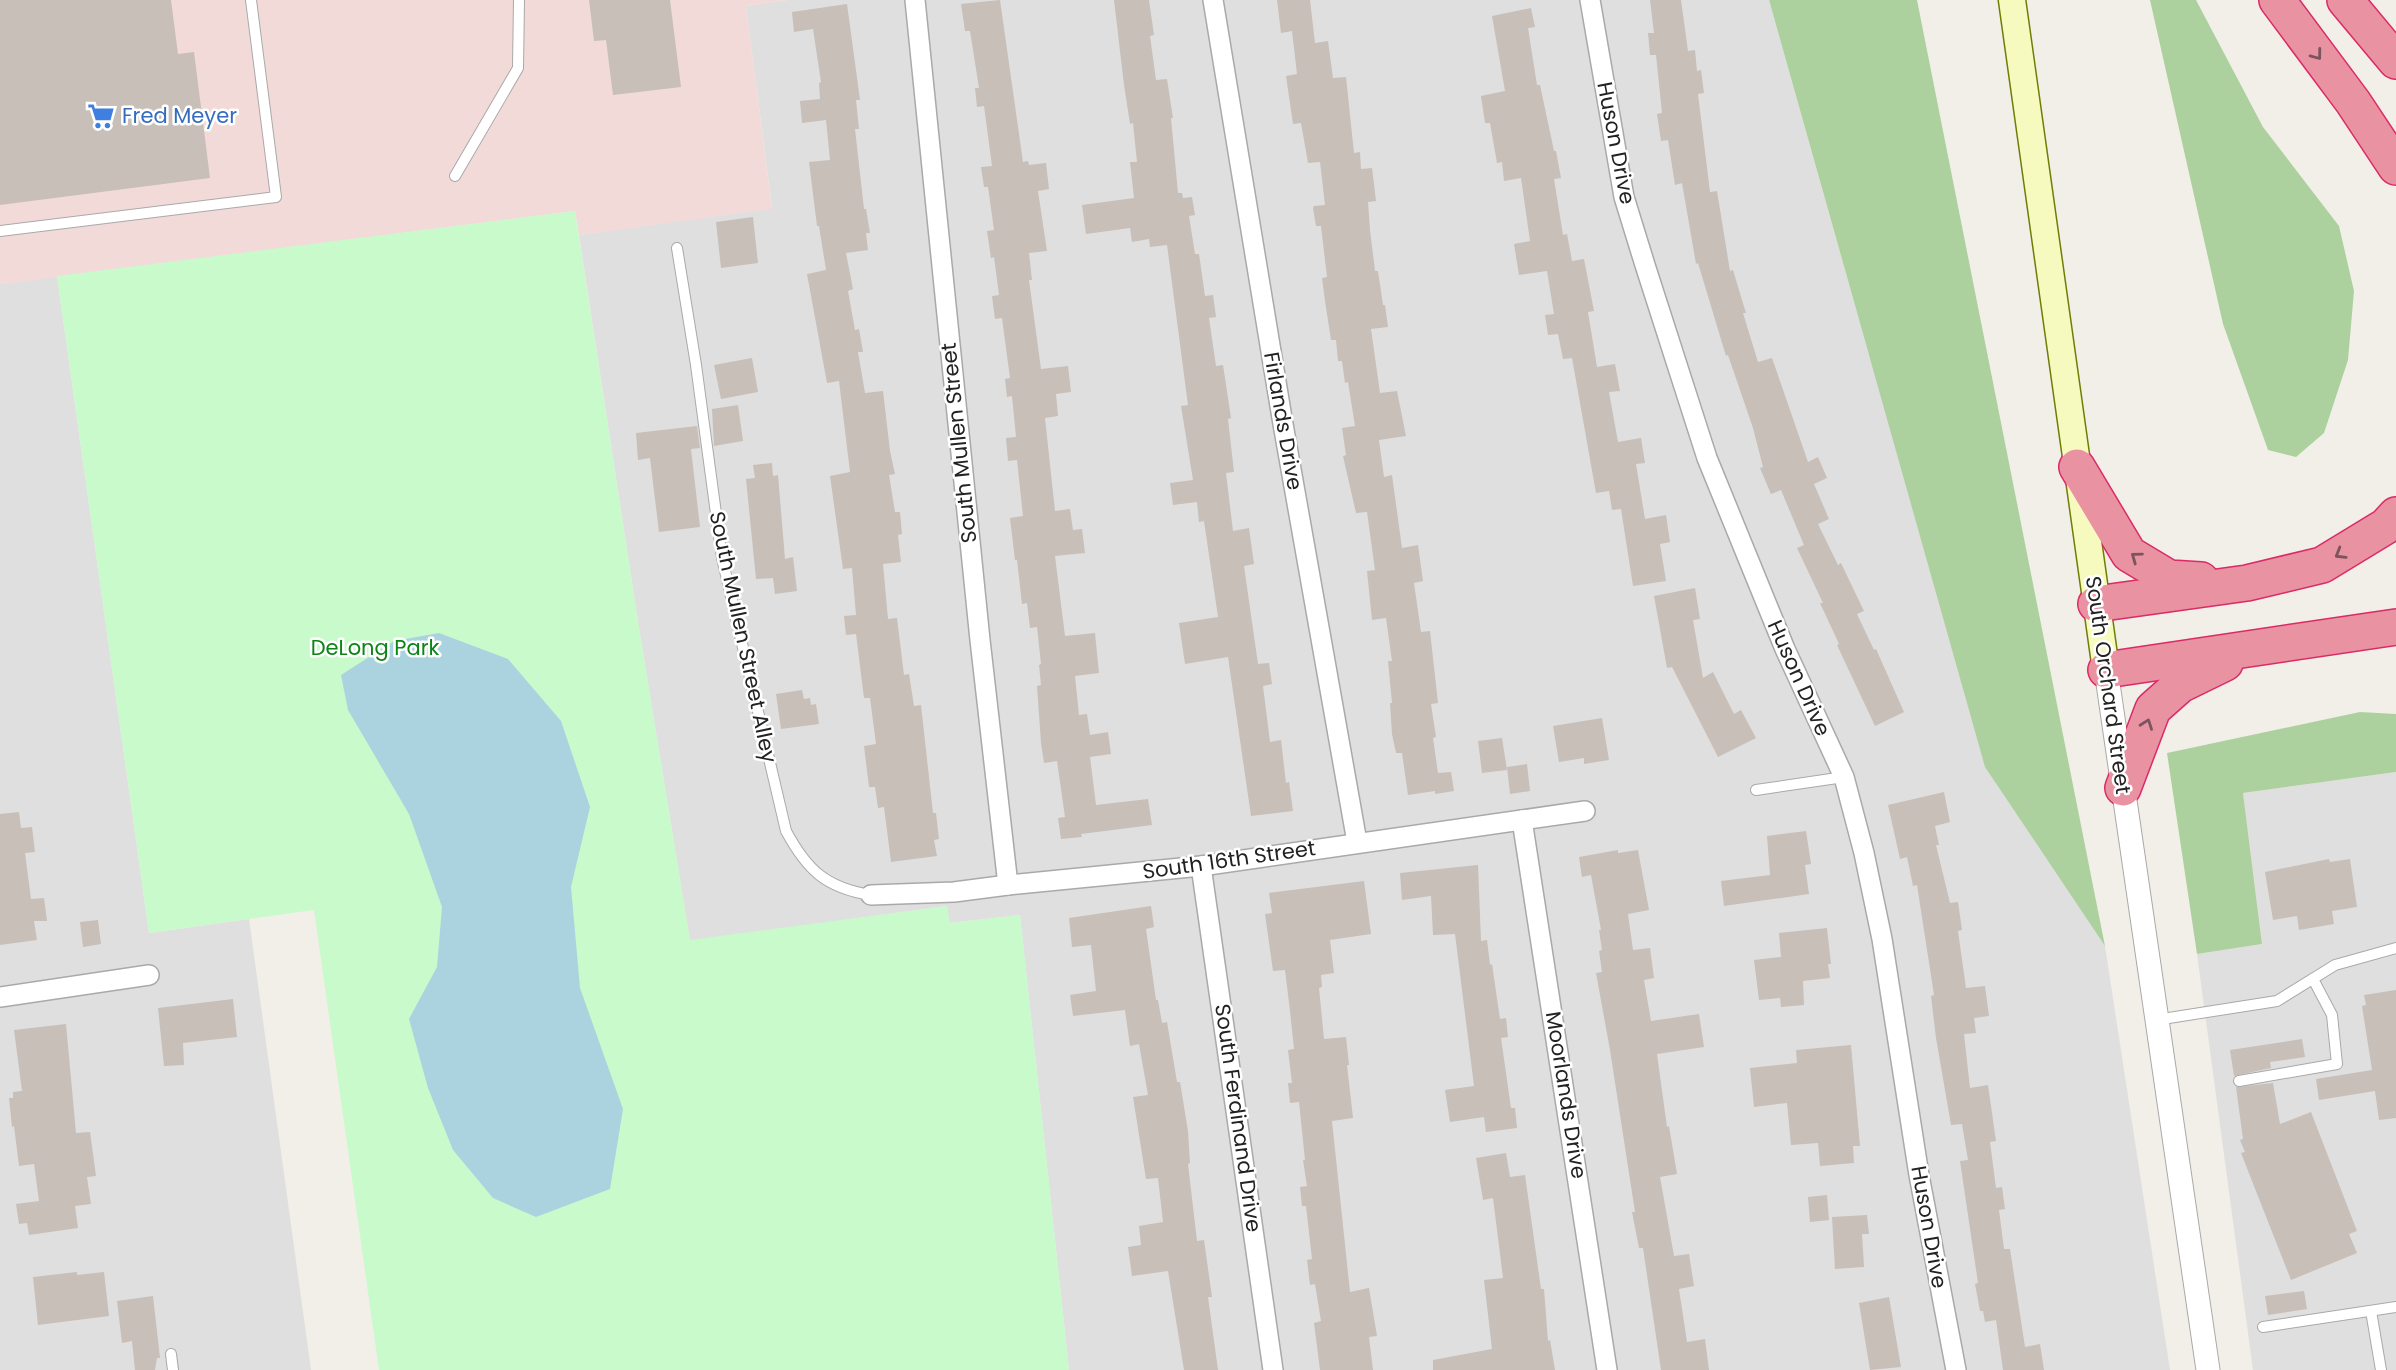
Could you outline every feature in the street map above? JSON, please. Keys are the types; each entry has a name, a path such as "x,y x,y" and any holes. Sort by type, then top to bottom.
{"highway":[{"path":"2277,0 2353,102 2396,167"},
{"path":"2345,0 2396,61"},
{"path":"2077,467 2129,554 2169,578 2246,583"},
{"path":"2096,604 2246,583 2322,565 2386,526 2396,515"},
{"path":"2300,641 2376,608 2396,606"},
{"path":"2106,670 2396,627"},
{"path":"2123,788 2152,709 2180,685 2256,648"}],"main road":[{"name":"South Orchard Street","path":"2012,0 2106,670"}],"street":[{"name":"South Mullen Street","path":"915,0 980,640 1008,885"},
{"name":"Firlands Drive","path":"1213,0 1357,842"},
{"name":"Huson Drive","path":"1590,0 1624,197 1707,458 1785,649 1844,777 1864,853 1882,939 1919,1175 1956,1370"},
{"name":"South Orchard Street","path":"2106,670 2208,1370"},
{"name":"South 16th Street","path":"871,895 954,892 1201,866 1585,811"},
{"name":"Moorlands Drive","path":"1522,820 1607,1370"},
{"name":"South Ferdinand Drive","path":"1201,866 1221,990 1273,1370"},
{"path":"0,997 149,975"}],"lane":[{"path":"0,231 276,197 251,0"},
{"path":"454,176 519,68 519,0"},
{"name":"South Mullen Street Alley","path":"677,247 722,558 786,831 799,855 813,872 837,887 871,895"},
{"path":"1756,790 1844,777"},
{"path":"2156,1020 2277,1002 2335,965 2396,948"},
{"path":"2239,1081 2337,1064 2332,1015 2314,979"},
{"path":"2263,1327 2396,1307"},
{"path":"2371,1311 2381,1370"},
{"path":"171,1354 173,1370"}],"shaded area":[{"path":"0,0 788,0 746,6 772,209 579,235 575,211 0,284"},
{"path":"788,0 1769,0 1868,352 2105,946 2170,1370 1069,1370 1020,915 949,923 947,906 690,941 579,235 772,208 746,6"},
{"path":"57,276 149,933 249,919 311,1370 0,1370 0,284"},
{"path":"2396,772 2396,1370 2253,1370 2197,954 2262,944 2243,793"}],"green space":[{"path":"1769,0 1917,0 2105,946 1985,767"},
{"path":"2150,0 2196,0 2263,127 2339,226 2354,291 2348,360 2324,433 2296,457 2268,450 2223,324"},
{"name":"DeLong Park","path":"575,211 690,940 947,906 950,923 1020,915 1069,1370 379,1370 314,910 149,933 57,276"},
{"path":"2360,712 2396,714 2396,772 2243,793 2262,944 2197,954 2167,753"}],"water":[{"path":"439,633 508,659 561,721 590,807 571,887 580,988 623,1109 610,1189 536,1217 493,1198 453,1150 428,1088 409,1019 437,967 442,907 409,814 348,710 341,675 394,641"}],"building":[{"name":"Fred Meyer","path":"0,0 171,0 178,54 194,52 210,178 0,205"},
{"path":"589,0 670,0 681,87 613,95 606,40 594,41"},
{"path":"1000,0 1023,162 1028,161 1029,165 1046,163 1049,189 1038,191 1047,251 1029,253 1032,280 1029,280 1041,369 1068,366 1071,392 1056,394 1058,416 1045,418 1055,511 1070,509 1073,530 1082,529 1085,553 1055,556 1065,636 1095,633 1099,673 1075,676 1079,715 1087,714 1090,735 1108,732 1111,754 1090,757 1096,805 1148,799 1152,825 1061,839 1058,818 1065,817 1057,761 1044,763 1041,743 1037,686 1041,685 1041,664 1037,627 1030,628 1027,603 1022,604 1015,560 1010,518 1023,516 1017,460 1008,461 1006,438 1016,437 1012,396 1007,397 1005,379 1010,378 1002,318 995,319 992,296 999,295 987,231 994,230 988,187 984,187 981,167 992,166 984,106 977,107 975,88 979,88 970,31 965,31 961,4"},
{"path":"1114,0 1149,0 1154,35 1150,36 1156,80 1167,79 1173,118 1178,193 1182,193 1183,198 1192,197 1195,215 1189,216 1195,254 1199,254 1205,296 1213,295 1216,317 1209,318 1216,366 1223,365 1231,418 1228,419 1234,472 1226,473 1233,531 1249,528 1254,564 1244,566 1258,664 1269,663 1272,684 1263,686 1270,742 1281,740 1286,783 1289,782 1293,811 1251,816 1228,657 1185,664 1179,623 1218,617 1204,521 1199,522 1197,502 1173,505 1170,483 1193,480 1181,406 1188,405 1167,245 1150,247 1149,239 1132,242 1130,228 1086,234 1082,205 1134,198 1130,162 1137,162"},
{"path":"1277,0 1310,0 1315,43 1328,41 1333,78 1346,77 1354,153 1360,152 1361,169 1372,168 1376,201 1368,202 1370,230 1375,271 1378,271 1388,327 1371,329 1380,393 1397,391 1406,436 1379,440 1384,477 1392,475 1402,548 1418,545 1423,581 1414,583 1421,632 1430,631 1438,703 1431,704 1438,773 1451,772 1454,791 1408,795 1402,753 1396,753 1392,734 1388,661 1392,661 1386,618 1372,620 1367,571 1375,570 1367,512 1356,513 1343,456 1346,455 1342,428 1355,426 1348,382 1345,383 1342,361 1338,361 1336,340 1331,340 1325,301 1322,278 1327,277 1321,226 1316,226 1313,208 1325,205 1320,162 1308,163 1301,123 1293,124 1286,76 1297,74 1292,31 1281,33"},
{"path":"1650,0 1681,0 1688,51 1695,50 1697,71 1701,70 1704,93 1698,94 1710,192 1717,191 1730,271 1733,270 1758,362 1772,358 1808,462 1818,457 1827,478 1814,484 1829,519 1818,524 1838,565 1841,563 1864,611 1857,614 1904,712 1875,726 1837,645 1839,644 1820,603 1823,603 1797,548 1804,545 1781,490 1771,494 1760,468 1763,467 1753,428 1728,355 1726,356 1698,263 1696,264 1682,183 1675,185 1668,140 1661,141 1657,114 1662,113 1656,55 1650,55 1648,33 1654,33"},
{"path":"847,4 860,100 856,100 859,129 855,129 864,209 870,233 866,233 868,250 846,253 853,289 848,291 855,330 859,329 863,352 858,352 865,393 883,391 895,474 889,475 895,512 900,512 902,534 898,535 901,562 883,564 888,619 897,618 904,675 909,674 914,706 921,705 933,813 936,813 939,839 934,840 937,856 891,862 884,807 878,808 875,787 869,787 864,746 876,744 870,698 864,698 856,634 846,635 844,616 856,615 852,568 843,569 830,476 850,472 839,381 827,383 807,274 826,270 809,162 830,160 826,120 802,123 800,101 820,99 821,82 813,29 794,32 792,12"},
{"path":"1531,8 1535,27 1528,28 1537,85 1540,85 1561,178 1554,179 1563,235 1567,234 1572,261 1584,259 1594,311 1588,312 1597,367 1615,364 1620,391 1609,392 1618,442 1641,438 1645,463 1636,464 1645,519 1666,515 1670,542 1660,544 1666,581 1633,586 1621,509 1612,510 1609,491 1596,493 1572,358 1563,359 1558,334 1548,335 1545,315 1554,314 1547,271 1519,275 1514,244 1530,241 1521,178 1504,181 1502,162 1497,163 1490,123 1485,123 1481,96 1505,91 1492,16"},
{"path":"753,217 758,263 721,268 716,222"},
{"path":"752,358 758,392 721,399 714,365"},
{"path":"738,405 743,441 714,446 712,409"},
{"path":"697,426 700,448 691,449 700,527 659,532 650,458 638,460 636,433"},
{"path":"772,463 773,476 778,475 785,559 793,557 797,591 775,594 773,578 756,579 746,479 755,478 753,465"},
{"path":"1695,588 1700,619 1693,620 1703,678 1713,672 1734,714 1741,710 1756,738 1718,757 1672,667 1667,668 1654,596"},
{"path":"802,690 804,699 810,698 811,705 816,704 819,724 781,729 776,694"},
{"path":"1602,718 1609,760 1584,764 1584,758 1559,762 1553,726"},
{"path":"1502,738 1507,770 1482,773 1478,741"},
{"path":"1527,764 1530,791 1510,794 1507,767"},
{"path":"1944,792 1950,822 1935,826 1939,845 1936,845 1950,903 1958,902 1962,930 1958,931 1966,988 1985,986 1989,1016 1974,1018 1976,1033 1964,1034 1970,1088 1988,1085 1996,1141 1990,1142 1996,1188 2002,1187 2005,1209 1999,1210 2004,1249 2010,1249 2025,1347 2040,1344 2044,1370 2003,1370 1996,1320 1985,1322 1983,1311 1980,1311 1960,1161 1968,1160 1962,1124 1951,1125 1936,1038 1931,996 1934,995 1917,885 1913,886 1907,857 1900,859 1888,805"},
{"path":"19,812 21,828 32,827 35,852 25,853 31,899 44,898 47,921 34,921 37,940 0,945 0,814"},
{"path":"1806,831 1811,864 1805,865 1809,894 1724,906 1721,881 1770,875 1767,836"},
{"path":"1618,850 1618,853 1638,850 1649,910 1628,914 1633,950 1650,948 1654,978 1644,980 1651,1021 1699,1014 1704,1047 1657,1054 1667,1127 1669,1126 1677,1174 1660,1177 1674,1256 1689,1254 1694,1286 1679,1289 1687,1342 1705,1339 1709,1370 1661,1370 1643,1248 1639,1248 1632,1212 1635,1212 1596,973 1602,972 1599,951 1602,950 1601,930 1591,875 1582,877 1579,857"},
{"path":"2329,859 2330,862 2350,859 2357,907 2332,911 2334,924 2299,930 2297,916 2273,920 2265,872"},
{"path":"1478,865 1481,941 1487,940 1500,1019 1506,1018 1508,1037 1501,1038 1511,1108 1515,1108 1517,1128 1486,1132 1484,1117 1450,1122 1445,1090 1474,1086 1455,934 1433,935 1431,896 1402,900 1400,873"},
{"path":"1364,881 1371,934 1330,940 1334,973 1321,975 1322,987 1319,988 1324,1039 1346,1037 1349,1065 1353,1118 1332,1121 1350,1292 1369,1288 1377,1336 1369,1337 1373,1370 1320,1370 1314,1323 1321,1321 1315,1284 1310,1285 1307,1260 1312,1259 1306,1206 1302,1206 1300,1187 1307,1186 1299,1102 1290,1103 1288,1083 1292,1083 1288,1050 1294,1049 1290,1011 1285,970 1273,971 1265,914 1272,913 1269,893"},
{"path":"1151,906 1154,927 1146,929 1156,1000 1162,1023 1167,1022 1177,1082 1180,1082 1188,1131 1188,1164 1197,1241 1204,1240 1212,1297 1208,1297 1218,1370 1184,1370 1168,1271 1132,1276 1128,1247 1141,1245 1139,1226 1163,1222 1158,1178 1146,1179 1133,1097 1148,1095 1139,1044 1130,1046 1125,1010 1073,1016 1070,995 1096,991 1091,945 1072,947 1069,918"},
{"path":"98,920 101,944 83,947 80,922"},
{"path":"1827,928 1830,978 1803,981 1804,1005 1781,1007 1780,998 1759,1000 1754,960 1781,957 1779,933"},
{"path":"2396,990 2396,1118 2379,1120 2375,1091 2319,1100 2316,1079 2372,1070 2362,1006 2366,1005 2364,995"},
{"path":"233,999 237,1037 183,1043 184,1065 164,1066 158,1008"},
{"path":"66,1024 76,1133 90,1132 96,1176 87,1177 91,1204 75,1206 78,1228 29,1235 27,1223 19,1224 16,1204 39,1201 34,1164 19,1166 14,1126 12,1127 9,1098 13,1098 13,1092 22,1091 14,1030"},
{"path":"2302,1039 2305,1057 2270,1062 2271,1068 2234,1076 2230,1050"},
{"path":"1851,1045 1860,1146 1853,1146 1854,1163 1820,1166 1818,1143 1791,1145 1787,1103 1754,1107 1750,1068 1797,1063 1796,1050"},
{"path":"2273,1083 2280,1124 2311,1112 2357,1231 2349,1234 2357,1253 2291,1280 2241,1153 2245,1152 2240,1140 2243,1139 2236,1087"},
{"path":"1506,1153 1510,1177 1525,1175 1541,1289 1544,1289 1548,1341 1550,1340 1555,1370 1433,1370 1433,1360 1492,1349 1484,1280 1503,1278 1493,1198 1483,1200 1476,1158"},
{"path":"1827,1195 1829,1220 1810,1222 1808,1197"},
{"path":"1867,1215 1869,1234 1862,1234 1864,1267 1835,1269 1832,1217"},
{"path":"77,1272 77,1275 104,1272 109,1316 38,1325 33,1277"},
{"path":"2304,1291 2307,1309 2268,1315 2265,1296"},
{"path":"153,1296 160,1358 157,1358 155,1370 135,1370 132,1341 122,1343 117,1301"},
{"path":"1889,1297 1901,1367 1870,1370 1859,1303"}],"place":[{"name":"Fred Meyer","path":"101,116"}]}
